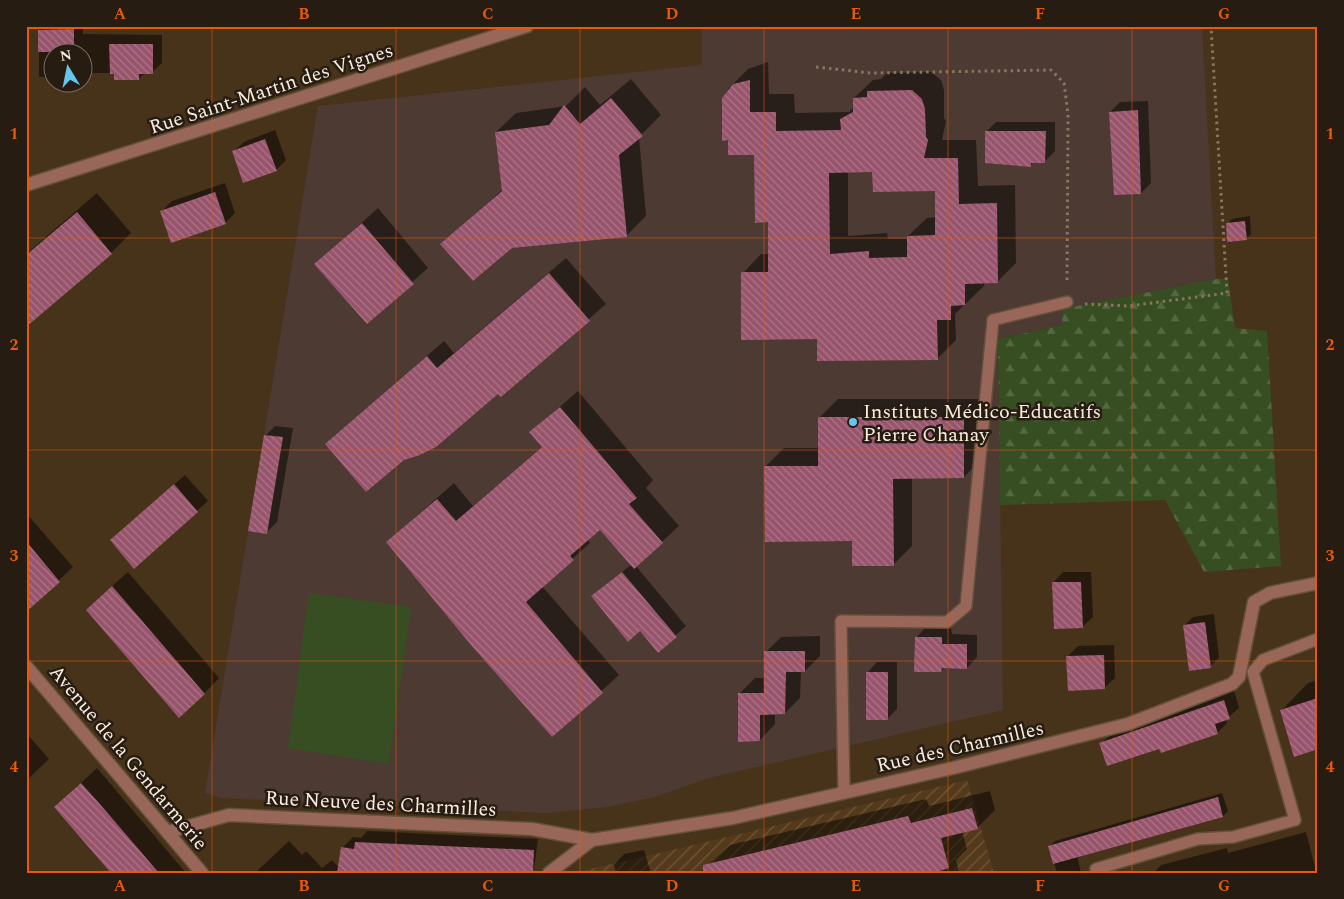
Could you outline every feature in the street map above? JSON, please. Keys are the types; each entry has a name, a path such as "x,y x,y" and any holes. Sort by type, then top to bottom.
{"street":[{"name":"Rue Saint-Martin des Vignes","path":"26,185 527,26"},
{"name":"Rue des Charmilles","path":"549,873 592,840 733,818 1128,724 1232,684 1239,677 1254,602 1270,593 1318,583"},
{"name":"Avenue de la Gendarmerie","path":"28,671 202,873"},
{"name":"Rue Neuve des Charmilles","path":"168,832 229,816 532,829 592,840"}],"lane":[{"path":"844,793 841,621 947,622 966,606 994,320 1067,302"},
{"path":"1097,873 1096,869 1198,839 1233,837 1295,820 1253,672 1263,660 1318,638"},
{"path":"1242,660 1258,665"}],"path":[{"path":"816,67 871,73 1051,70 1064,83 1068,114 1067,302 1129,306 1227,293 1212,26"}],"shaded area":[{"path":"702,26 1202,26 1216,279 1061,309 1063,325 998,339 1003,710 709,778 655,797 607,807 546,813 221,798 205,793 318,106 702,65"},
{"path":"967,780 994,873 573,873 634,859"}],"green space":[{"path":"1216,279 1228,279 1235,328 1267,331 1281,566 1204,572 1165,500 1000,505 998,339 1063,325 1061,309"},
{"path":"309,593 411,607 389,764 288,748"}],"building":[{"path":"74,29 74,42 42,42 42,52 38,52 38,30"},
{"path":"109,44 153,44 153,74 139,74 139,80 114,80 114,74 110,74"},
{"path":"750,80 750,112 776,112 776,131 841,130 840,119 853,112 853,98 867,97 867,91 912,90 922,99 925,109 926,137 928,140 924,158 958,158 959,204 997,203 998,283 965,284 965,305 951,306 951,320 937,320 938,360 817,361 817,339 741,340 741,272 768,272 768,222 755,223 754,155 728,155 728,140 722,141 722,98 733,84","holes":["872,172 873,192 935,191 935,235 907,236 907,257 869,258 869,251 830,254 829,173"]},
{"path":"611,98 643,136 619,155 627,237 512,248 473,281 440,244 502,191 495,132 549,125 564,105 580,124"},
{"path":"1138,110 1141,194 1114,195 1109,112"},
{"path":"985,131 1046,131 1045,163 1031,163 1031,167 985,163"},
{"path":"265,139 277,171 243,183 232,151"},
{"path":"215,192 226,224 171,243 160,211"},
{"path":"77,212 112,254 26,327 26,255"},
{"path":"1245,221 1247,240 1227,242 1226,223"},
{"path":"362,223 414,284 367,324 314,264"},
{"path":"549,273 590,321 501,397 498,394 436,447 404,460 366,492 325,444 427,356 437,368"},
{"path":"560,407 637,498 629,504 663,543 634,569 600,530 570,556 574,560 526,602 603,693 552,737 471,645 386,542 437,499 456,521 542,447 529,432"},
{"path":"818,417 964,417 964,478 893,479 894,566 852,566 852,541 765,542 764,466 818,466"},
{"path":"264,435 283,437 267,534 248,531"},
{"path":"174,484 198,512 134,569 110,540"},
{"path":"26,541 60,582 26,612"},
{"path":"622,572 677,637 658,653 640,631 628,642 591,596"},
{"path":"1052,582 1081,582 1083,628 1054,629"},
{"path":"112,586 205,694 179,718 86,610"},
{"path":"1205,622 1211,668 1189,671 1183,625"},
{"path":"915,637 942,637 942,644 967,644 967,669 942,668 941,672 914,672"},
{"path":"764,651 805,651 805,672 786,672 785,714 760,715 760,741 738,742 738,693 764,693"},
{"path":"1104,655 1105,689 1068,691 1066,656"},
{"path":"866,672 888,672 888,720 866,720"},
{"path":"1318,698 1318,749 1294,757 1280,710"},
{"path":"1224,700 1230,719 1215,724 1218,734 1161,753 1159,749 1107,766 1099,743"},
{"path":"81,783 159,873 111,873 54,807"},
{"path":"1218,797 1223,817 1053,864 1048,846"},
{"path":"972,808 978,829 941,838 949,868 933,873 703,873 703,865 908,816 911,823"},
{"path":"355,842 534,850 533,873 337,873 341,847 354,849"}],"place":[{"name":"Instituts Médico-Educatifs Pierre Chanay","path":"853,422"}]}
